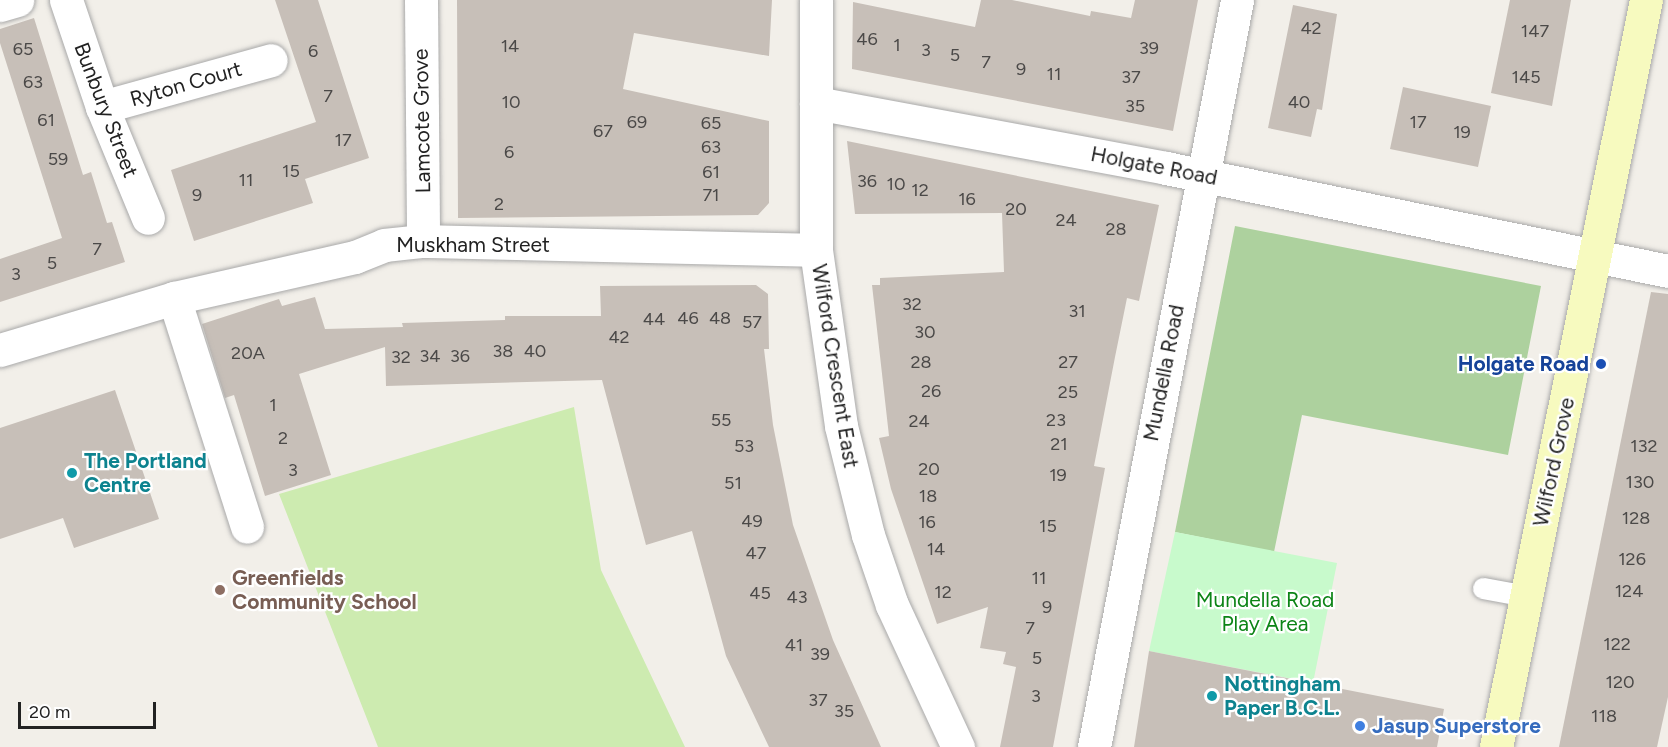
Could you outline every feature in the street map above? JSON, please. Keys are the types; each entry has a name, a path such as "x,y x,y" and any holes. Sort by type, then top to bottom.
{"street":[{"path":"0,5 17,0"},
{"name":"Bunbury Street","path":"66,0 102,107 148,218"},
{"name":"Lamcote Grove","path":"421,0 423,241"},
{"name":"Wilford Crescent East","path":"816,0 816,250 841,426 868,535 892,605 958,747"},
{"name":"Mundella Road","path":"1094,747 1201,175 1237,0"},
{"name":"Wilford Grove","path":"1496,747 1646,0"},
{"name":"Ryton Court","path":"102,107 271,60"},
{"name":"Holgate Road","path":"816,103 1201,175 1668,271"},
{"name":"Muskham Street","path":"0,350 174,298 355,257 384,245 423,241 816,250"},
{"path":"174,298 247,527"}],"lane":[{"path":"1483,588 1526,596"}],"green space":[{"path":"1235,226 1541,286 1508,455 1302,415 1274,552 1175,532"},
{"path":"574,407 601,570 685,747 378,747 279,494"},
{"name":"Mundella Road Play Area","path":"1175,532 1337,563 1313,683 1149,651"}],"building":[{"path":"275,0 318,0 369,158 305,179 313,203 194,241 171,170 316,122"},
{"path":"457,0 772,0 769,56 634,33 623,89 769,121 769,203 758,215 458,218"},
{"path":"981,0 1012,0 1090,16 1091,11 1131,18 1135,0 1198,0 1173,131 852,69 853,2 975,27"},
{"path":"1510,0 1571,0 1552,106 1491,93"},
{"path":"1293,5 1337,14 1322,110 1317,109 1311,137 1268,128"},
{"path":"34,18 83,175 91,172 107,223 112,222 125,262 0,302 0,259 62,238 0,43 0,29"},
{"path":"1403,87 1491,106 1478,167 1390,149"},
{"path":"847,141 1159,205 1139,301 1127,298 1115,357 1094,466 1105,468 1053,747 1000,747 1016,667 1003,664 1006,652 980,648 988,607 937,624 891,489 879,438 889,436 872,285 880,285 880,278 1004,272 1002,213 855,214"},
{"path":"756,285 768,294 769,349 764,349 773,425 793,525 833,640 881,747 769,747 726,656 692,531 646,545 602,380 386,386 385,347 299,374 331,475 265,496 234,395 225,398 202,324 279,299 282,306 315,297 325,329 403,327 402,323 505,320 505,316 601,316 600,286"},
{"path":"1651,292 1668,294 1668,697 1657,747 1559,747"},
{"name":"The Portland Centre","path":"115,390 159,519 74,548 63,518 0,539 0,428"},
{"path":"1149,651 1444,709 1437,747 1134,747"}],"place":[{"name":"Holgate Road","path":"1601,364"},
{"name":"The Portland Centre","path":"72,473"},
{"name":"Greenfields Community School","path":"220,590"},
{"name":"Nottingham Paper B.C.L.","path":"1212,696"},
{"name":"Jasup Superstore","path":"1360,726"}]}
